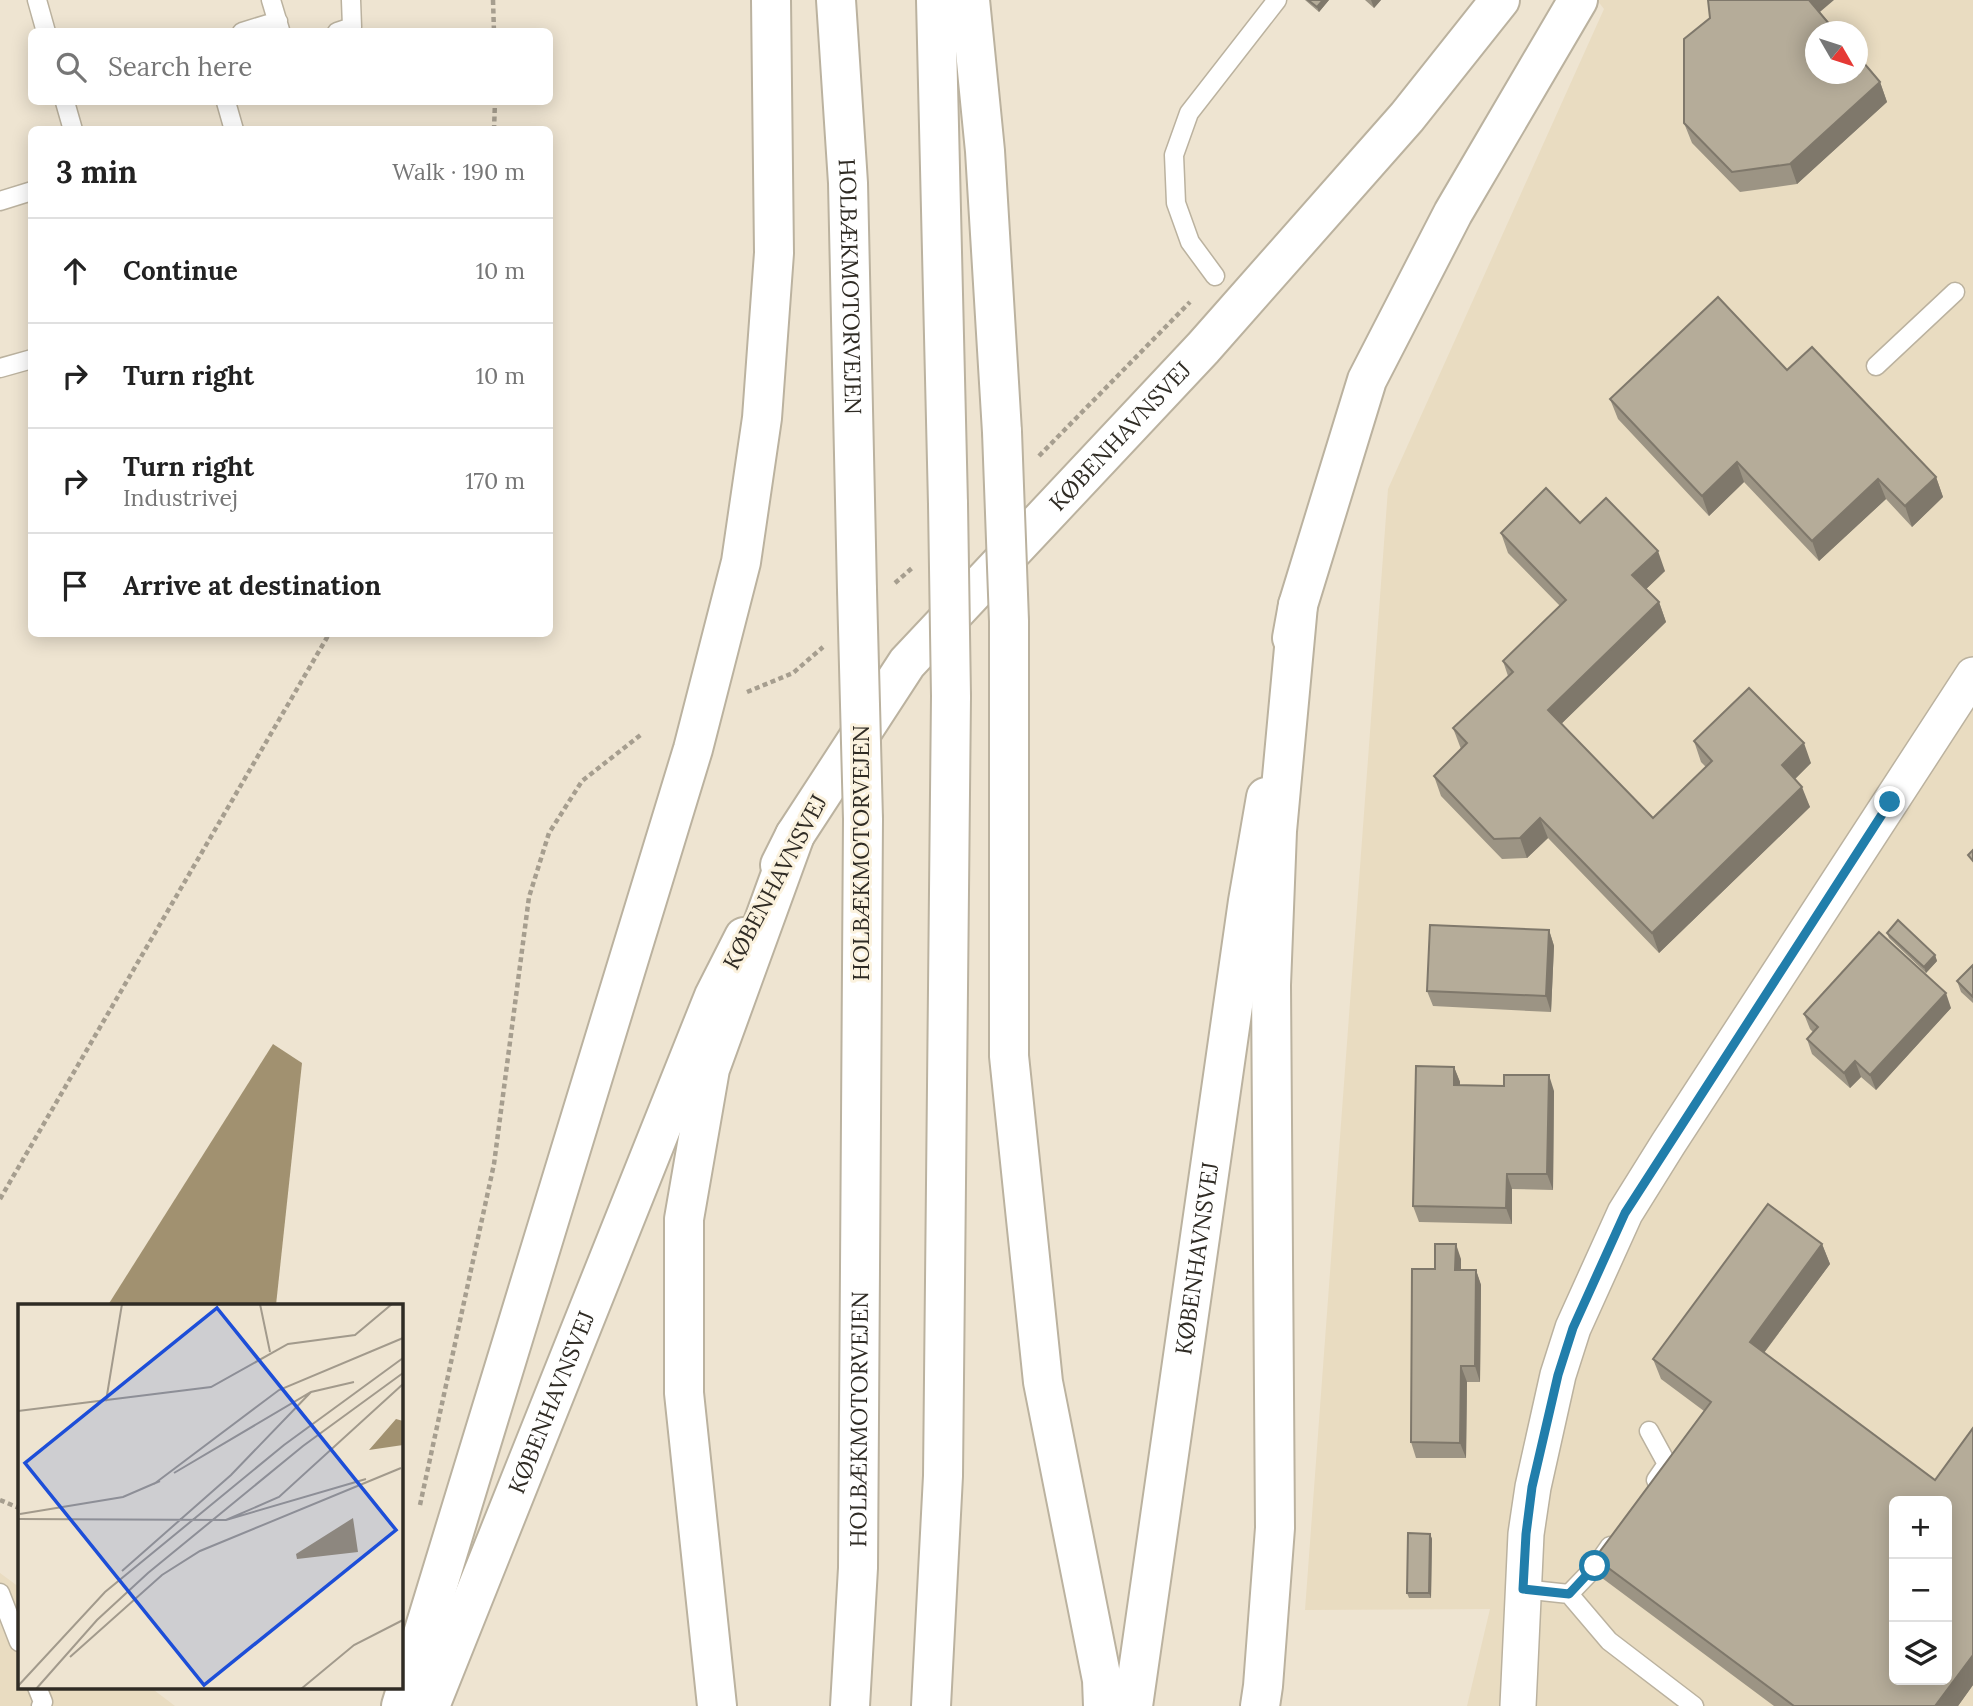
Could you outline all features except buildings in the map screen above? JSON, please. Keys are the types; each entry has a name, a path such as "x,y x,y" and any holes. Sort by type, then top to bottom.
{"main road":[{"path":"401,1706 693,749 741,562 762,418 774,253 771,0"},
{"name":"HOLBÆKMOTORVEJEN","path":"836,0 871,591 863,820 858,1568 850,1706"},
{"path":"931,1706 943,1476 951,696 936,0"},
{"path":"970,0 985,151 1002,432 1009,621 1009,1056 1043,1382 1102,1680 1103,1706"},
{"name":"KØBENHAVNSVEJ","path":"430,1706 714,996 795,835 907,663 1203,348 1407,117 1500,0"},
{"name":"KØBENHAVNSVEJ","path":"1133,1706 1248,901 1298,605 1367,380 1453,213 1578,0"},
{"path":"1260,1706 1264,1686 1275,1528 1271,985 1277,831 1298,605"},
{"path":"717,1706 684,1393 684,1219 710,1069 795,835"}],"street":[{"path":"1518,1706 1526,1534 1532,1487 1558,1375 1573,1328 1625,1213 1963,718 1973,676"}],"lane":[{"path":"37,0 45,28"},
{"path":"271,0 279,26"},
{"path":"349,28 352,27 351,0"},
{"path":"1215,276 1189,242 1176,203 1174,155 1189,113 1277,0"},
{"path":"66,105 72,126"},
{"path":"227,105 233,126"},
{"path":"0,201 28,192"},
{"path":"1875,366 1955,292"},
{"path":"0,368 28,360"},
{"path":"1643,1498 1667,1464 1649,1432"},
{"path":"1569,1594 1595,1566 1619,1532"},
{"path":"1523,1589 1569,1594 1609,1641 1695,1706"},
{"path":"0,1593 18,1640"},
{"path":"37,1688 43,1702 41,1706"}],"path":[{"path":"493,0 494,28"},
{"path":"494,126 495,105"},
{"name":"KØBENHAVNSVEJ","path":"1039,457 1215,276"},
{"path":"871,591 916,565"},
{"path":"0,1199 327,637"},
{"path":"743,694 793,673 824,646"},
{"path":"418,1513 494,1164 529,897 549,833 582,781 643,733"},
{"path":"0,1500 18,1508"}],"shaded area":[{"path":"1597,0 1973,0 1973,1706 1467,1706 1490,1609 1305,1610 1388,489 1604,9"},
{"path":"273,1044 302,1063 276,1304 109,1304"},
{"path":"0,1573 18,1586 18,1688 151,1688 175,1706 0,1706"}],"route":[{"path":"1595,1566 1569,1594 1523,1589 1532,1487 1558,1375 1573,1328 1625,1213 1890,802"}]}
